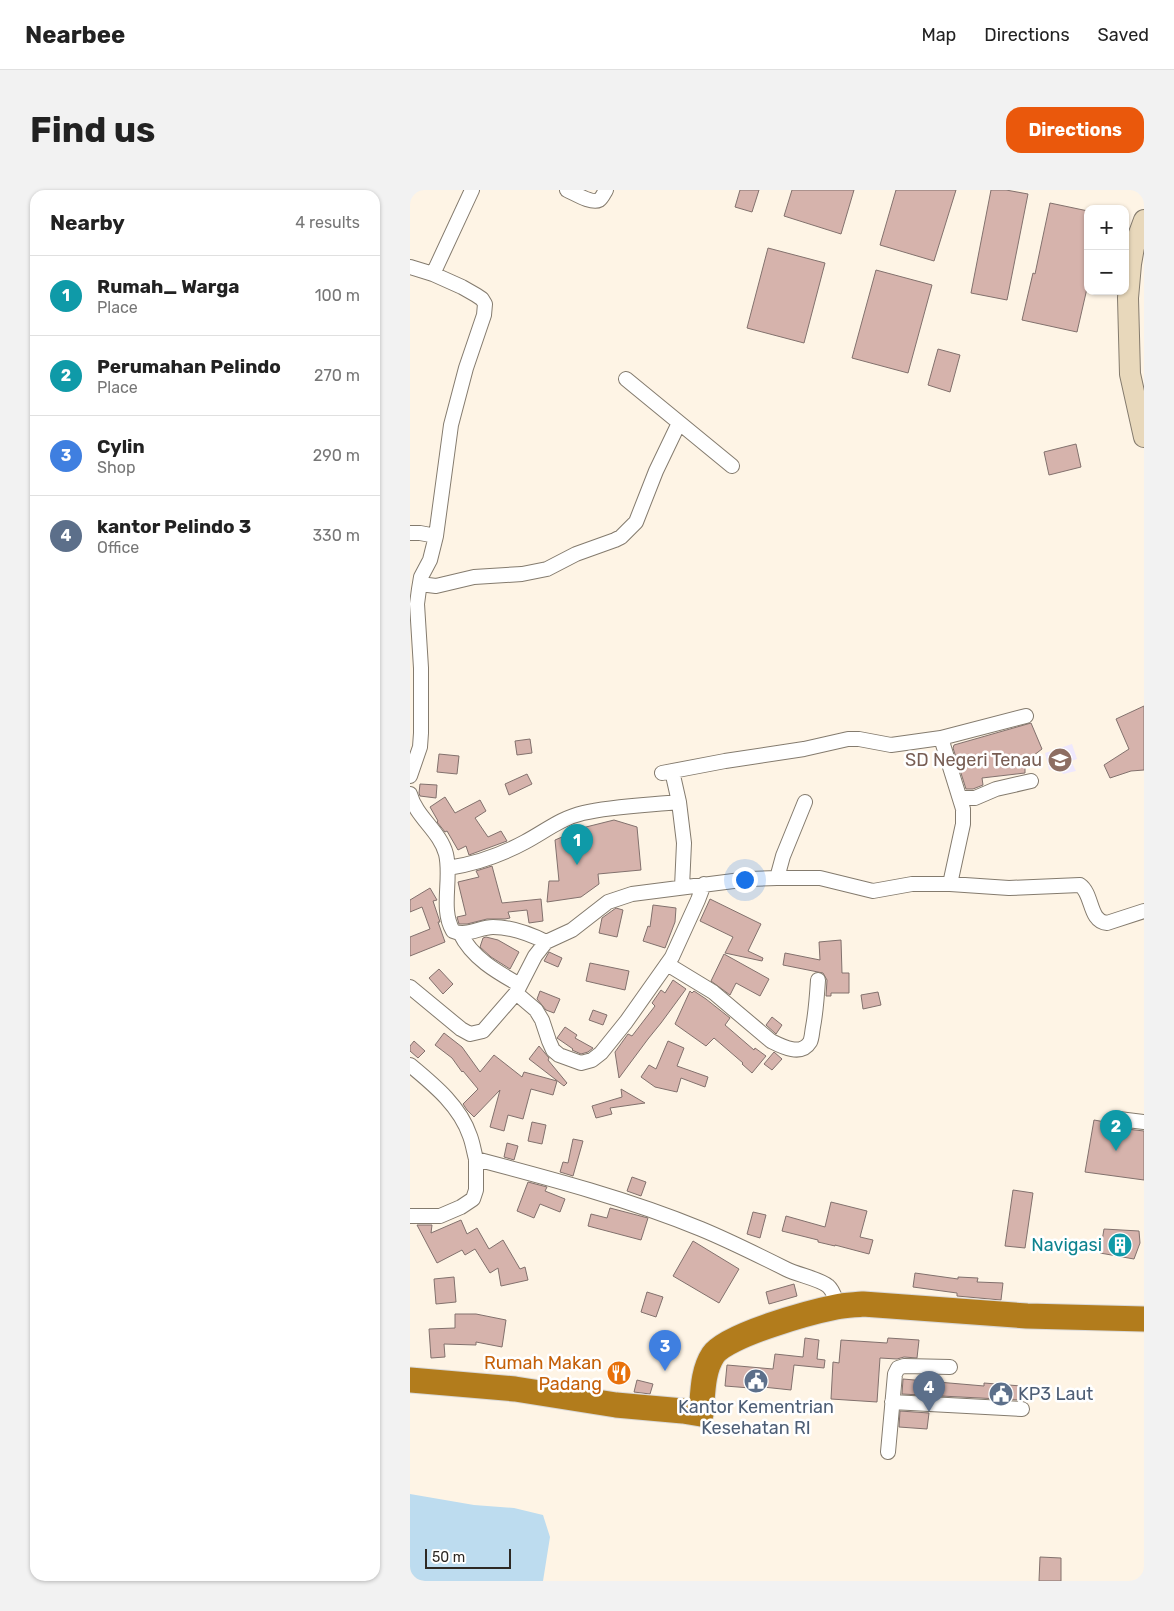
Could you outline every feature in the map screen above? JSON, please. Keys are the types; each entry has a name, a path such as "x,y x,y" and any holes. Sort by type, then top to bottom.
{"highway":[{"path":"410,1380 515,1389 616,1405 700,1414 704,1379 709,1362 714,1353 722,1346 740,1336 763,1328 838,1306 863,1304 1027,1316 1144,1319"}],"street":[{"path":"433,274 472,190"},
{"path":"567,190 596,202 601,199 606,190"},
{"path":"1143,431 1130,374 1128,298 1134,247 1144,220"},
{"path":"410,267 433,274 476,295 485,304 484,315 466,368 451,425 436,536 430,560 417,577 421,668 421,733 420,747 410,776"},
{"path":"626,379 732,466"},
{"path":"417,577 436,586 474,577 522,574 547,569 576,554 615,540 636,522 656,471 679,423"},
{"path":"410,533 420,532 436,536"},
{"path":"682,887 684,843 679,802 667,772 725,760 804,749 848,739 859,739 891,745 941,738 1026,716"},
{"path":"941,738 963,809 964,824 950,884"},
{"path":"960,798 975,798 996,789 1031,781"},
{"path":"410,794 415,807 441,842 446,853 448,868 448,921 454,931 460,933 493,927 531,935 546,942"},
{"path":"448,868 472,864 503,852 558,822 583,813 679,802"},
{"path":"777,878 783,856 805,802"},
{"path":"410,987 461,1029 470,1034 483,1031 518,989 535,956 546,942 572,930 608,902 632,894 704,884 777,878 820,878 873,890 912,884 950,884 1009,888 1080,885 1088,895 1096,918 1102,923 1144,911"},
{"path":"460,933 467,946 518,989 536,1010 553,1050 558,1055 587,1062 600,1053 626,1022 672,957 704,884"},
{"path":"667,964 713,992 771,1041 782,1047 797,1050 804,1048 810,1042 815,1016 818,980"},
{"path":"410,1065 431,1082 461,1117 470,1135 476,1159 476,1190 473,1199 461,1207 440,1216 410,1216"},
{"path":"1119,1119 1144,1122"},
{"path":"476,1159 598,1193 700,1228 789,1271 824,1283 830,1288 838,1306"},
{"path":"888,1452 895,1374 898,1368 904,1366 950,1367"},
{"path":"892,1402 1022,1409"}],"shaded area":[{"name":"SD Negeri Tenau","path":"1072,744 1077,759 1071,761 1076,771 1063,774 1059,768 1049,770 1045,753"}],"water":[{"path":"410,1494 474,1505 514,1508 543,1515 550,1537 543,1581 410,1581"}],"building":[{"path":"740,190 759,190 752,212 735,207"},
{"path":"792,190 854,190 841,234 784,216"},
{"path":"896,190 956,190 934,261 880,245"},
{"path":"991,190 1006,190 1028,194 1007,300 971,293"},
{"path":"1050,203 1084,210 1085,295 1077,332 1022,320 1033,273 1035,274"},
{"path":"768,248 825,263 804,343 747,328"},
{"path":"876,270 932,285 908,373 852,358"},
{"path":"938,349 960,355 950,392 928,385"},
{"path":"1076,444 1081,467 1049,475 1044,452"},
{"path":"1144,706 1144,770 1131,771 1110,778 1104,765 1129,749 1116,719"},
{"path":"1031,723 1042,749 1025,762 1025,773 982,778 983,785 973,789 966,789 953,748 954,745"},
{"path":"530,739 532,753 517,755 515,741"},
{"path":"439,754 459,756 457,774 437,772"},
{"path":"527,774 532,784 509,795 505,784"},
{"path":"420,784 437,785 436,798 420,796"},
{"path":"445,797 455,813 480,800 486,811 475,818 488,837 501,831 507,841 469,855 466,846 458,850 447,831 445,832 437,822 430,807"},
{"path":"614,820 637,827 641,870 598,874 599,884 581,897 547,902 549,881 559,881 555,840 586,827"},
{"path":"492,866 502,903 541,899 543,921 529,923 527,910 508,912 510,918 487,919 459,924 457,917 466,915 458,882 479,877 476,871"},
{"path":"430,888 437,900 433,901 445,942 410,956 410,937 430,929 422,907 410,912 410,900"},
{"path":"710,899 761,924 748,951 763,958 762,961 725,953 733,937 700,921"},
{"path":"653,905 676,908 675,922 665,948 643,941 648,926 650,927"},
{"path":"616,908 623,910 617,937 599,933 602,918"},
{"path":"483,938 498,940 519,952 510,969 491,957 480,947"},
{"path":"841,940 842,973 849,973 849,993 831,993 831,996 826,996 827,980 823,973 783,965 785,953 820,960 819,942"},
{"path":"549,952 562,958 558,967 544,961"},
{"path":"724,954 769,979 760,996 736,983 730,995 711,981"},
{"path":"590,963 629,971 625,990 586,981"},
{"path":"439,969 453,984 443,994 429,978"},
{"path":"673,980 686,989 619,1078 615,1052 628,1034 632,1036 655,1006 652,1003 661,990 665,993"},
{"path":"540,991 560,999 554,1013 546,1010 537,999"},
{"path":"690,991 692,993 694,991 706,999 730,1018 725,1025 754,1050 755,1048 766,1056 752,1073 714,1038 706,1046 675,1024"},
{"path":"878,992 881,1005 863,1009 861,995"},
{"path":"593,1010 607,1015 603,1025 589,1020"},
{"path":"772,1017 782,1025 776,1034 766,1025"},
{"path":"565,1027 577,1035 575,1038 593,1048 581,1054 572,1050 557,1038"},
{"path":"444,1033 462,1047 480,1072 494,1055 522,1077 524,1072 557,1081 553,1095 531,1089 523,1119 508,1115 504,1131 490,1127 500,1090 474,1117 467,1110 463,1104 478,1089 452,1058 435,1045"},
{"path":"414,1041 425,1051 418,1058 410,1051 410,1046"},
{"path":"668,1041 684,1048 677,1066 708,1077 705,1087 681,1078 677,1092 655,1087 641,1077 649,1065 656,1069"},
{"path":"539,1046 567,1083 564,1086 529,1059"},
{"path":"774,1052 782,1059 772,1070 764,1064"},
{"path":"621,1089 645,1103 610,1108 612,1114 596,1118 592,1106 622,1097"},
{"path":"1094,1120 1111,1123 1118,1128 1144,1131 1144,1180 1085,1172"},
{"path":"532,1122 546,1125 542,1144 528,1141"},
{"path":"573,1139 583,1141 573,1176 560,1172 563,1162 568,1163"},
{"path":"507,1143 518,1146 514,1160 504,1157"},
{"path":"632,1177 646,1182 641,1196 627,1191"},
{"path":"528,1182 547,1187 545,1191 565,1199 560,1212 540,1204 534,1218 517,1211"},
{"path":"1013,1190 1033,1193 1025,1248 1005,1246"},
{"path":"831,1202 867,1211 860,1237 873,1240 869,1254 782,1231 786,1216 825,1227"},
{"path":"610,1208 648,1218 641,1240 588,1226 591,1214 607,1218"},
{"path":"753,1212 766,1215 760,1238 747,1234"},
{"path":"461,1220 467,1234 477,1228 489,1249 503,1240 520,1269 525,1267 528,1280 501,1286 498,1268 490,1273 475,1249 465,1255 462,1250 437,1263 417,1225 432,1225 431,1233"},
{"name":"Navigasi","path":"1104,1229 1139,1231 1140,1243 1134,1259 1100,1253"},
{"path":"693,1241 739,1269 719,1303 673,1276"},
{"path":"915,1273 958,1279 958,1277 978,1278 977,1282 1003,1283 1001,1300 957,1296 957,1293 913,1287"},
{"path":"454,1277 456,1302 436,1304 434,1279"},
{"path":"794,1284 797,1296 769,1304 766,1292"},
{"path":"647,1292 663,1297 656,1317 641,1312"},
{"path":"455,1314 476,1314 506,1320 502,1347 476,1342 476,1345 444,1344 445,1357 431,1358 429,1329 455,1328"},
{"path":"805,1338 819,1340 817,1359 825,1360 824,1368 794,1365 791,1390 725,1386 727,1365 773,1369 775,1354 803,1357"},
{"path":"888,1338 919,1340 917,1358 880,1358 877,1402 831,1399 833,1362 839,1363 841,1340 887,1343"},
{"path":"903,1379 984,1386 984,1383 1021,1386 1019,1400 902,1394"},
{"path":"637,1380 653,1384 650,1394 634,1392"},
{"path":"900,1411 929,1413 927,1429 899,1427"},
{"path":"1040,1557 1061,1558 1061,1581 1039,1581"}],"place":[{"name":"SD Negeri Tenau","path":"1060,760"},
{"name":"Rumah_ Warga","path":"577,865"},
{"name":"Perumahan Pelindo","path":"1116,1151"},
{"name":"Navigasi","path":"1120,1245"},
{"name":"Cylin","path":"665,1371"},
{"name":"Rumah Makan Padang","path":"619,1373"},
{"name":"Kantor Kementrian Kesehatan RI","path":"756,1381"},
{"name":"KP3 Laut","path":"1001,1394"},
{"name":"kantor Pelindo 3","path":"929,1412"}]}
